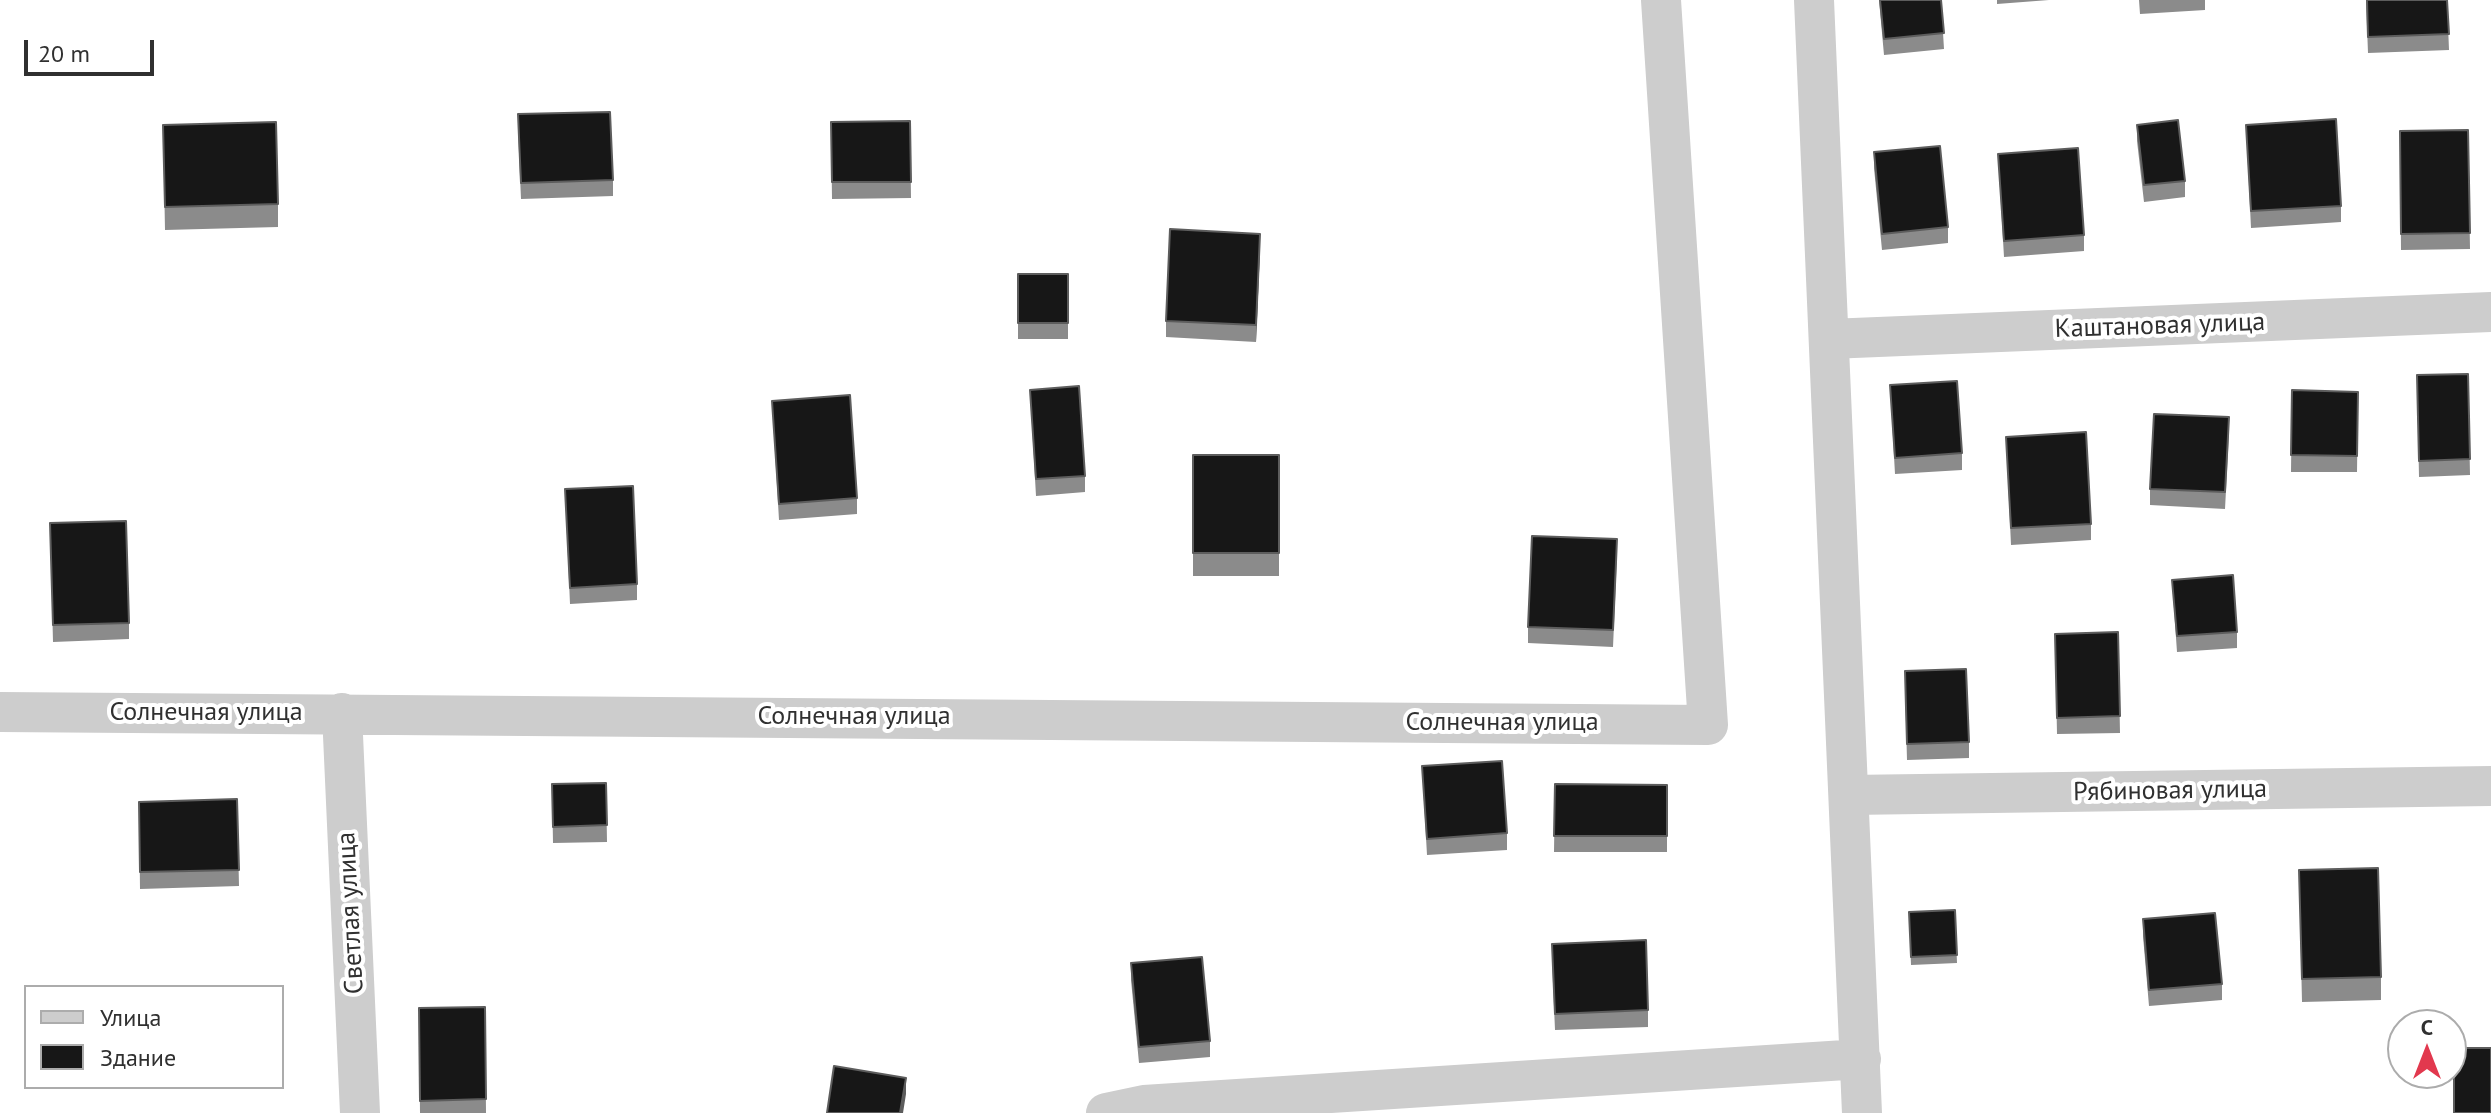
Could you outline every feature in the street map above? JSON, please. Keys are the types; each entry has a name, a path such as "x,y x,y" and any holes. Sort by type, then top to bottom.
{"street":[{"name":"Солнечная улица","path":"0,712 1708,725 1661,0"},
{"path":"1814,0 1862,1113"},
{"name":"Каштановая улица","path":"1829,339 2491,312"},
{"name":"Светлая улица","path":"342,713 360,1113"},
{"name":"Рябиновая улица","path":"1849,795 2491,786"},
{"path":"1106,1113 1144,1105 1861,1059"}],"building":[{"path":"1880,0 1941,0 1944,33 1884,39"},
{"path":"2367,0 2447,0 2449,34 2368,37"},
{"path":"610,112 613,180 521,183 518,114"},
{"path":"2336,119 2341,206 2251,211 2246,125"},
{"path":"2178,120 2185,181 2144,185 2137,125"},
{"path":"910,121 911,182 832,182 831,122"},
{"path":"276,122 278,204 165,207 163,125"},
{"path":"2468,130 2470,233 2401,234 2400,131"},
{"path":"1940,146 1948,227 1882,234 1874,152"},
{"path":"2078,148 2084,235 2004,241 1998,154"},
{"path":"1170,229 1260,234 1256,325 1166,321"},
{"path":"1018,274 1068,274 1068,323 1018,323"},
{"path":"2468,374 2470,459 2419,461 2417,375"},
{"path":"1957,381 1962,453 1895,458 1890,385"},
{"path":"1079,386 1085,476 1036,479 1030,390"},
{"path":"2292,390 2358,392 2357,456 2291,455"},
{"path":"850,395 857,498 779,504 772,401"},
{"path":"2154,414 2229,417 2225,492 2150,489"},
{"path":"2086,432 2091,524 2011,528 2006,437"},
{"path":"1193,455 1279,455 1279,553 1193,553"},
{"path":"633,486 637,584 570,588 565,489"},
{"path":"126,521 129,623 53,625 50,523"},
{"path":"1532,536 1617,539 1613,630 1528,627"},
{"path":"2233,575 2237,632 2177,636 2172,580"},
{"path":"2118,632 2120,716 2057,718 2055,634"},
{"path":"1966,669 1969,742 1907,744 1905,671"},
{"path":"1502,761 1507,833 1427,839 1422,766"},
{"path":"606,783 607,825 553,827 552,784"},
{"path":"1555,784 1667,785 1667,836 1554,836"},
{"path":"237,799 239,870 140,872 139,802"},
{"path":"2378,868 2381,977 2302,979 2299,870"},
{"path":"1955,910 1957,955 1911,957 1909,912"},
{"path":"2215,913 2222,984 2149,990 2143,919"},
{"path":"1646,940 1648,1010 1555,1014 1552,944"},
{"path":"1202,957 1210,1041 1139,1047 1131,963"},
{"path":"485,1007 486,1099 420,1101 419,1008"},
{"path":"2467,1048 2491,1048 2491,1113 2454,1113 2454,1089 2467,1089"},
{"path":"834,1066 906,1078 900,1113 827,1113"}]}
